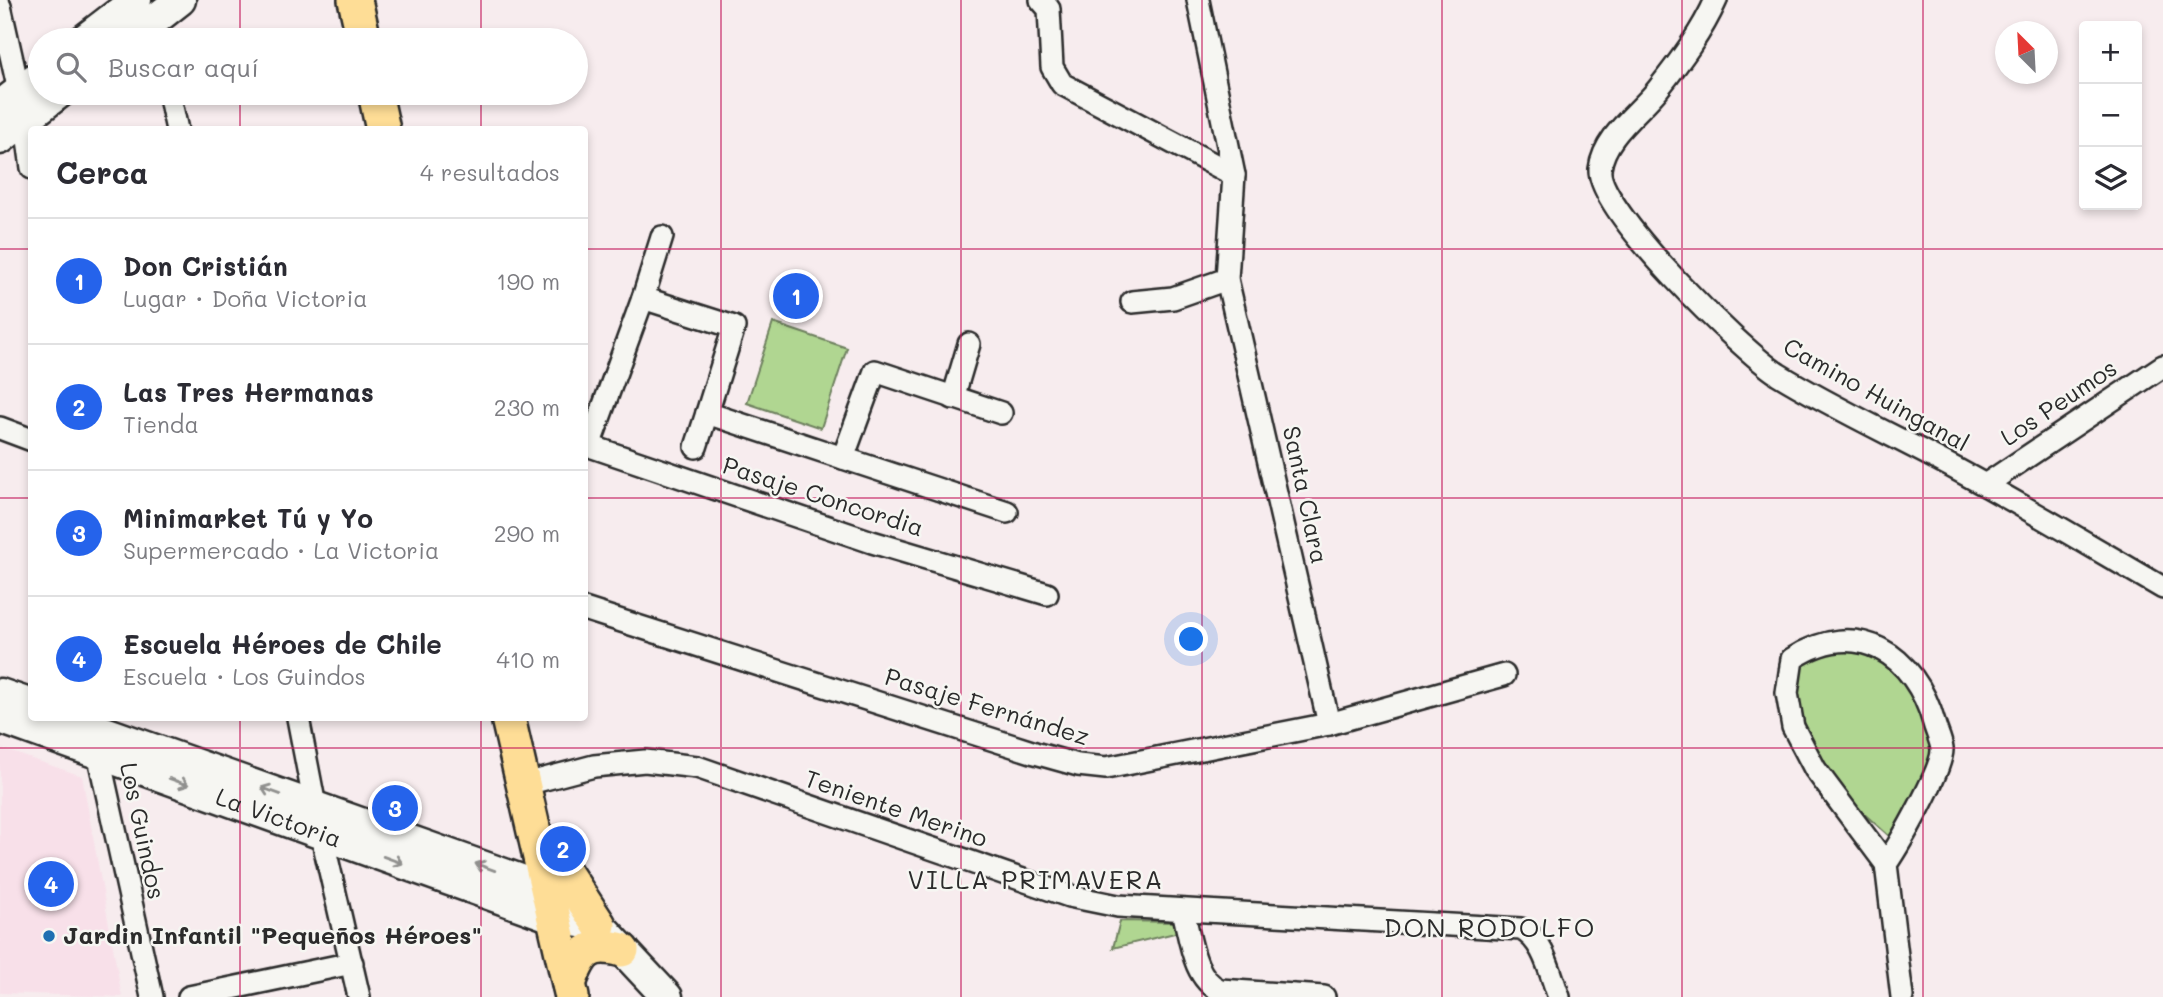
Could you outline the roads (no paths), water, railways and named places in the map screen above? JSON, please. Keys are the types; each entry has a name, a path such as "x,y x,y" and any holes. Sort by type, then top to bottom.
{"main road":[{"path":"355,0 361,28"},
{"path":"378,105 382,126"},
{"path":"509,721 570,991"},
{"path":"531,820 599,925"},
{"path":"570,991 578,960 589,950 601,945 622,950"}],"street":[{"path":"114,28 180,0"},
{"path":"1041,0 1049,9 1052,67 1062,84 1234,175"},
{"name":"Santa Clara","path":"1198,0 1234,175 1227,279 1329,724"},
{"name":"Camino Huinganal","path":"1716,0 1706,22 1657,90 1611,142 1603,156 1600,172 1602,187 1616,211 1721,327 1777,373 1985,485 2163,588"},
{"path":"0,6 28,143"},
{"path":"0,139 21,98"},
{"path":"172,105 176,126"},
{"path":"588,442 643,298 662,236"},
{"path":"1132,302 1173,298 1227,279"},
{"path":"643,298 734,327 696,447"},
{"path":"953,398 970,344"},
{"name":"Los Peumos","path":"1985,485 2163,366"},
{"path":"843,458 875,371 1001,413"},
{"path":"707,413 1007,512"},
{"path":"0,428 28,438"},
{"name":"Pasaje Concordia","path":"588,445 873,542 1047,594"},
{"name":"Pasaje Fernández","path":"588,610 1077,765 1106,768 1329,724 1504,676"},
{"path":"1886,864 1906,835 1942,750 1928,703 1908,669 1882,648 1840,640 1814,645 1792,659 1787,693 1793,727 1815,769 1886,864 1902,997"},
{"path":"0,694 28,704"},
{"name":"La Victoria","path":"0,718 101,734"},
{"name":"La Victoria","path":"72,721 319,820 552,904 599,925"},
{"path":"299,721 359,997"},
{"name":"Los Guindos","path":"101,734 152,997"},
{"name":"Teniente Merino","path":"522,785 594,766 645,761 697,767 1069,896 1118,906 1508,927 1532,935 1559,997"},
{"path":"1183,911 1197,962 1210,986 1220,990 1324,997"},
{"path":"599,925 667,997"},
{"path":"189,997 352,963"}],"place":[{"name":"Don Cristián","path":"796,296"},
{"name":"Minimarket Tú y Yo","path":"395,808"},
{"name":"Las Tres Hermanas","path":"563,849"},
{"name":"Escuela Héroes de Chile","path":"51,884"},
{"name":"Jardin Infantil \"Pequeños Héroes\"","path":"49,936"}],"district":[{"name":"VILLA PRIMAVERA","path":"1036,880"},
{"name":"DON RODOLFO","path":"1490,928"}]}
